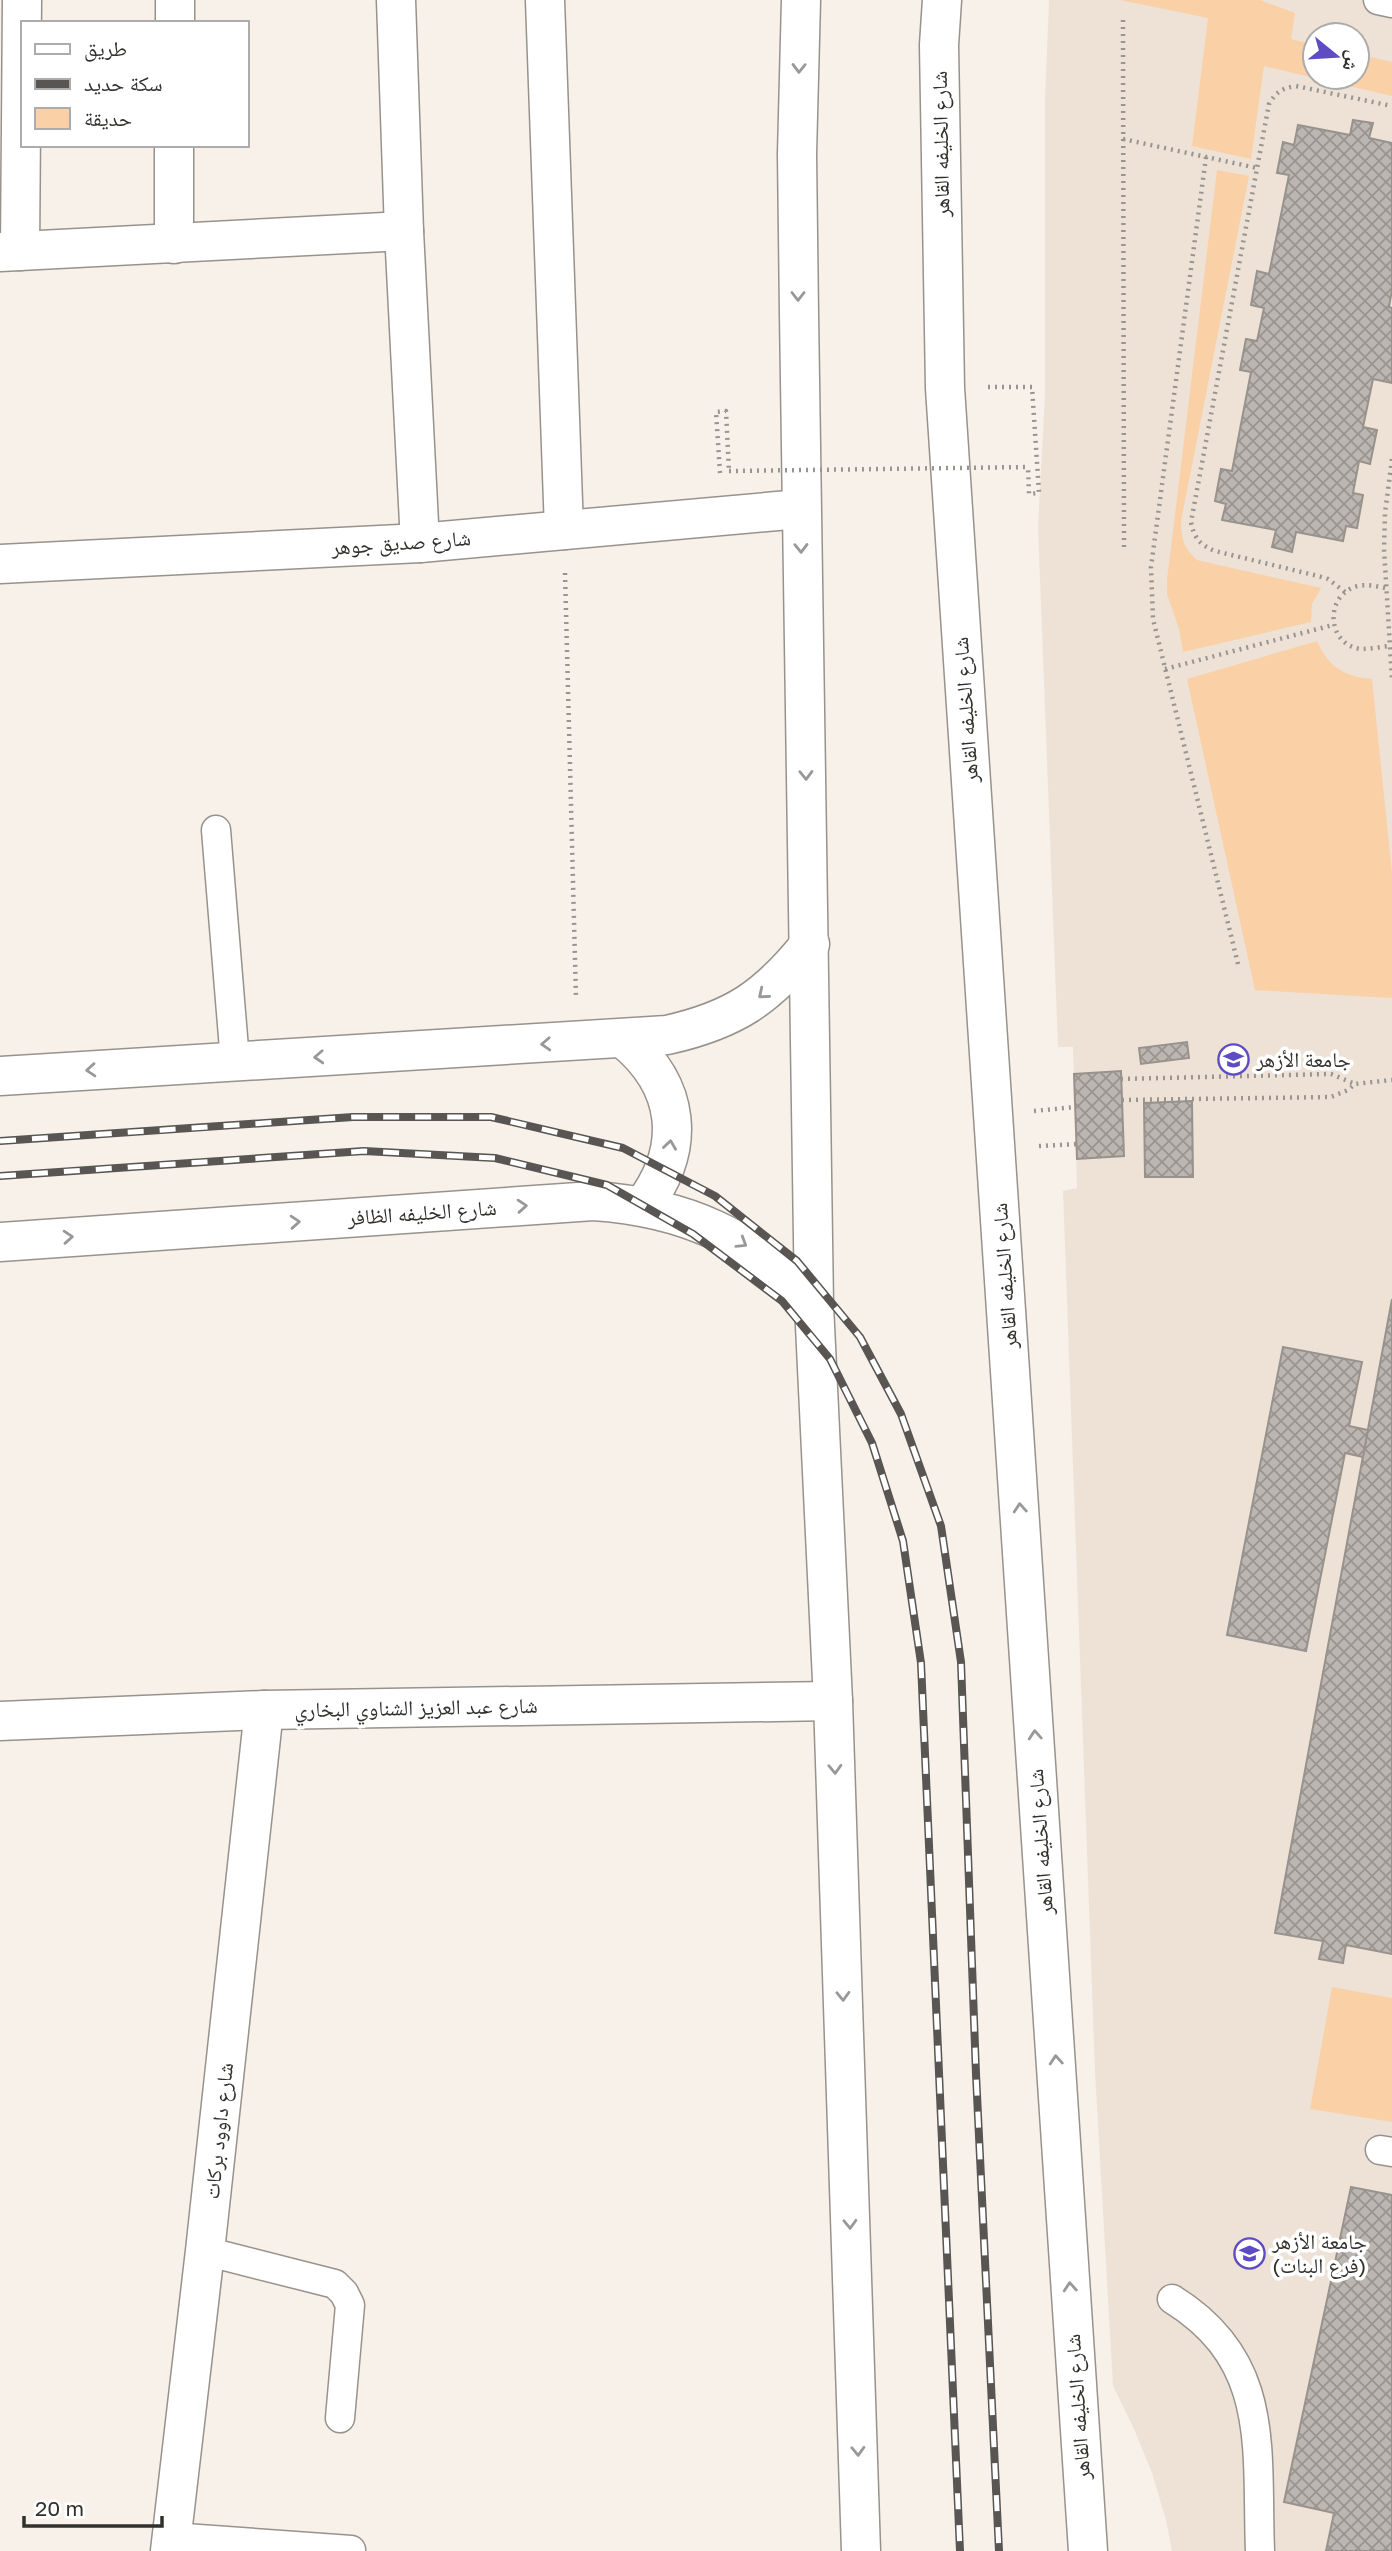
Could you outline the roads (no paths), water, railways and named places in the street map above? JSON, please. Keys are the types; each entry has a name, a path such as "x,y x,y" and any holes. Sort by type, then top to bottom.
{"street":[{"path":"22,0 10,252 404,231"},
{"path":"175,0 175,21"},
{"path":"396,0 404,231 420,543"},
{"path":"545,0 564,530"},
{"path":"801,0 797,154 800,509 810,944 814,1305 833,1701 861,2551"},
{"name":"شارع الخليفه القاهر","path":"942,0 939,46 945,388 1088,2551"},
{"path":"174,147 174,244"},
{"name":"شارع صديق جوهر","path":"0,564 420,543 800,509"},
{"path":"0,1076 667,1035 699,1028 756,1000 776,983 810,944"},
{"path":"624,1039 643,1054 657,1073 667,1095 672,1118 672,1142 667,1166 657,1187 643,1206"},
{"name":"شارع الخليفه الظافر","path":"0,1242 593,1201 643,1206 695,1220 730,1236 761,1255 790,1279 814,1305"},
{"name":"شارع عبد العزيز الشناوي البخاري","path":"0,1721 264,1710 833,1701"},
{"name":"شارع داوود بركات","path":"170,2544 264,1710"}],"lane":[{"path":"1378,0 1392,3"},
{"path":"216,830 235,1061"},
{"path":"205,2251 335,2284 344,2293 350,2305 340,2418"},
{"path":"1172,2299 1194,2313 1221,2340 1241,2372 1250,2396 1255,2421 1260,2551"},
{"path":"170,2544 351,2550"}],"railway":[{"path":"0,1141 353,1117 491,1117 623,1148 715,1196 797,1261 860,1337 901,1414 941,1526 961,1662 976,2074 999,2551"},
{"path":"0,1176 364,1151 495,1158 607,1185 693,1234 782,1301 830,1359 872,1443 903,1541 921,1663 960,2551"}],"place":[{"name":"جامعة الأزهر","path":"1233,1060"},
{"name":"جامعة الأزهر (فرع البنات)","path":"1249,2254"}]}
